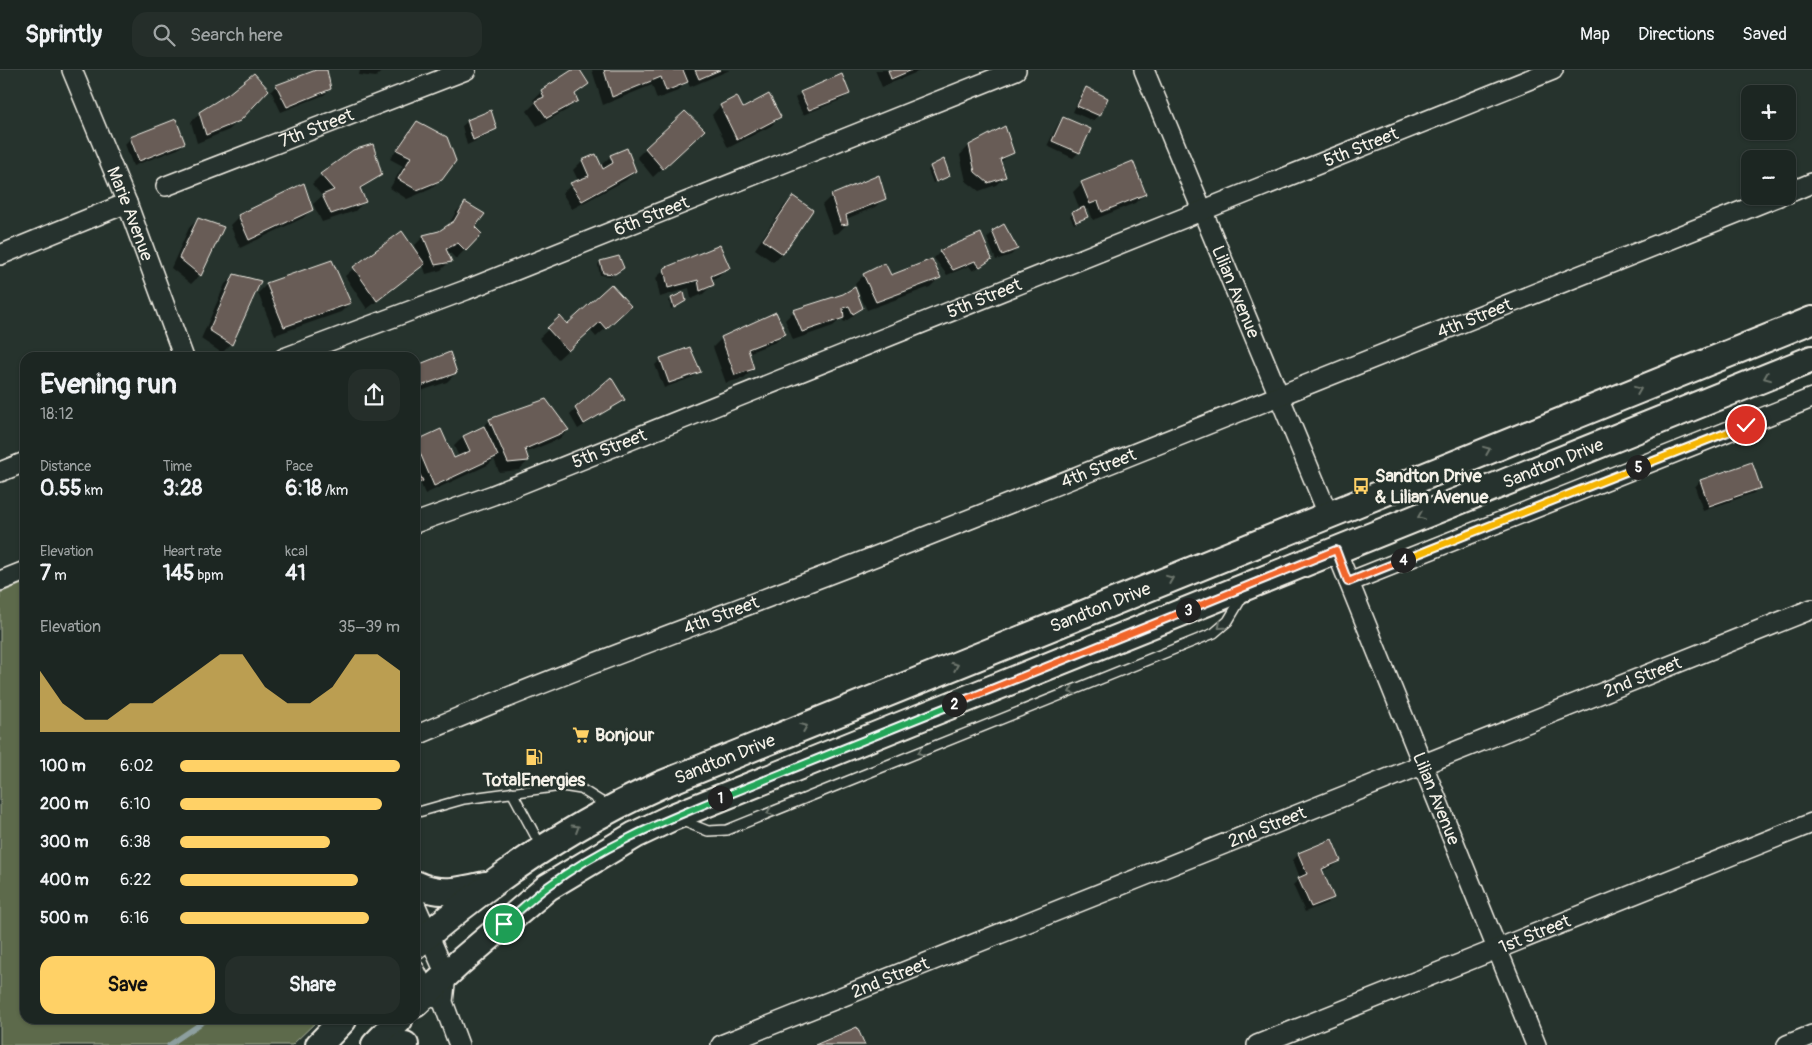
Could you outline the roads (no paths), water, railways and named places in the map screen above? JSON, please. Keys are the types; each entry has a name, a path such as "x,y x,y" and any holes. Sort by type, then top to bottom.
{"main road":[{"name":"Sandton Drive","path":"422,940 491,883 542,848 610,808 660,785 1812,320"},
{"name":"Sandton Drive","path":"428,1000 446,975 548,887 635,835 672,817 1812,359"},
{"path":"420,886 434,892 450,892 491,883"},
{"path":"319,1045 339,1024"},
{"path":"375,1045 396,1024"}],"street":[{"name":"Marie Avenue","path":"72,70 127,203 182,352"},
{"name":"7th Street","path":"166,186 466,70"},
{"name":"6th Street","path":"300,352 466,290 1016,70"},
{"name":"Lilian Avenue","path":"1144,70 1328,514"},
{"name":"5th Street","path":"420,520 492,495 1003,292 1201,210 1553,70"},
{"path":"1796,190 1812,183"},
{"path":"0,255 127,203"},
{"name":"4th Street","path":"420,734 492,704 727,615 1756,205"},
{"path":"1348,582 1812,398"},
{"path":"0,472 20,464"},
{"name":"Lilian Avenue","path":"1336,550 1536,1045"},
{"path":"0,581 20,573"},
{"name":"2nd Street","path":"721,1045 1422,765 1452,751 1812,609"},
{"name":"1st Street","path":"1256,1045 1812,823"},
{"path":"422,940 446,975"},
{"path":"420,982 428,1000 459,1045"},
{"path":"1787,1045 1812,1035"}],"lane":[{"path":"420,812 464,799 572,786 581,789 610,808"},
{"path":"512,792 542,848"}],"waterway":[{"path":"169,1045 200,1024"}],"place":[{"name":"Sandton Drive & Lilian Avenue","path":"1361,486"},
{"name":"Bonjour","path":"581,735"},
{"name":"TotalEnergies","path":"534,757"}]}
